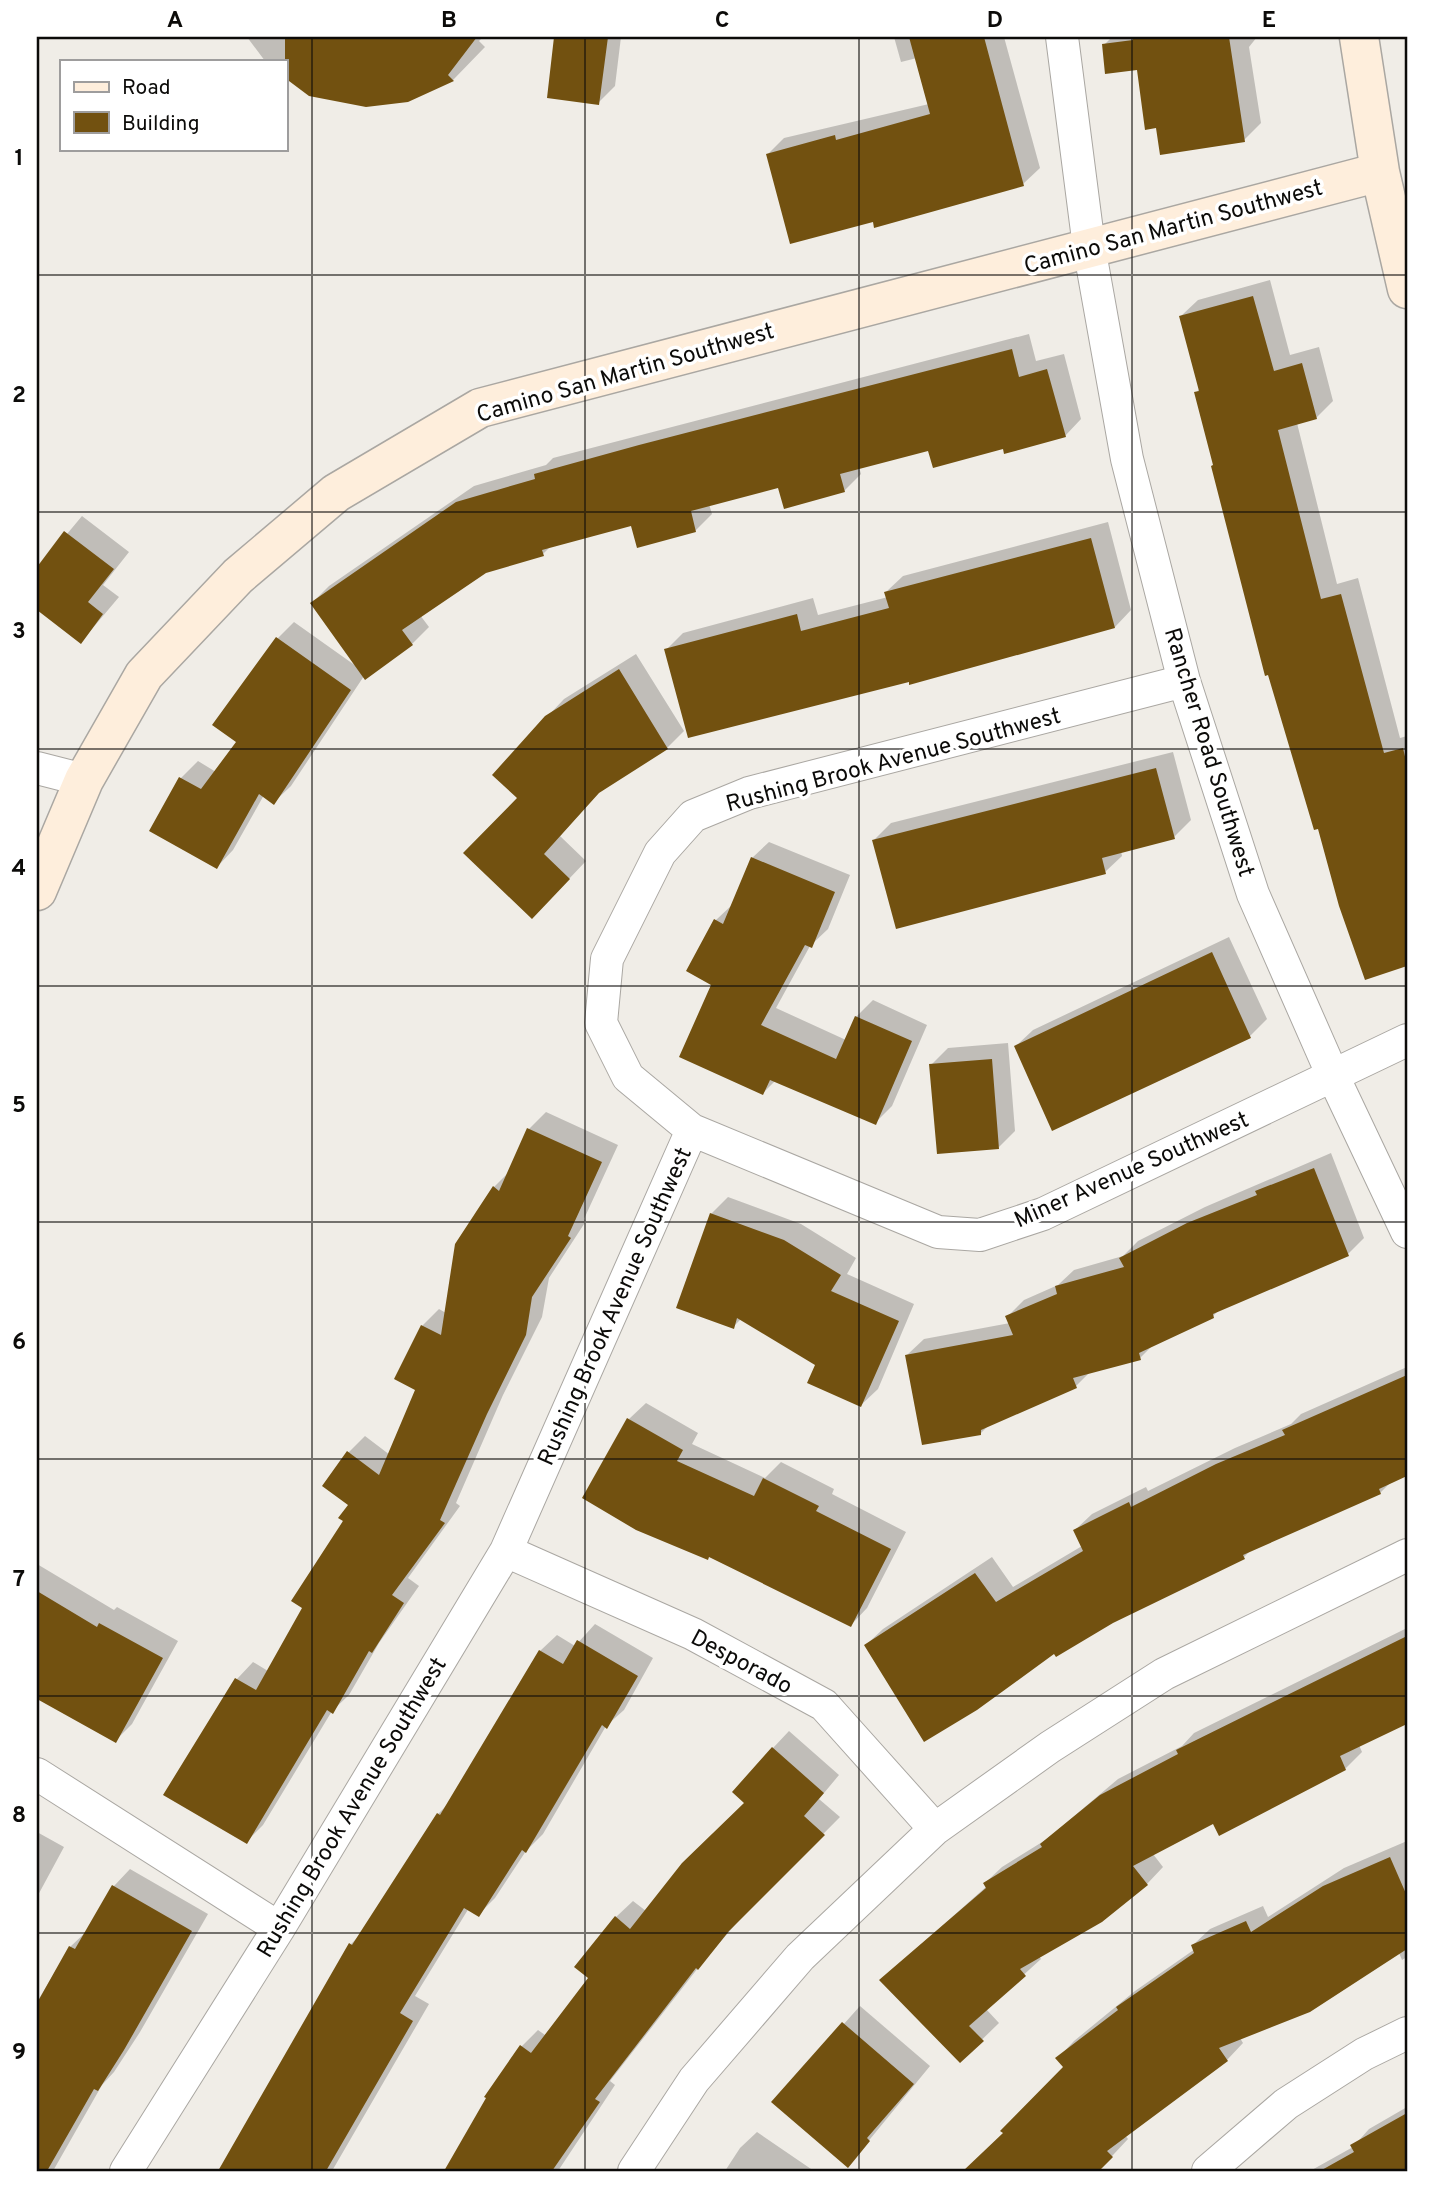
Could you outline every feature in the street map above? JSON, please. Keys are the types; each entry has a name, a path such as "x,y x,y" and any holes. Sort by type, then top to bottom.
{"street":[{"name":"Rancher Road Southwest","path":"1062,37 1089,247 1128,459 1184,681 1253,894 1333,1076 1407,1232"},
{"path":"1359,37 1380,172 1407,289"},
{"name":"Camino San Martin Southwest","path":"37,891 84,780 144,675 238,576 336,493 480,408 1380,172"},
{"name":"Rushing Brook Avenue Southwest","path":"126,2171 279,1928 506,1551 692,1130 628,1077 601,1023 607,959 660,853 693,816 749,793 1184,681"},
{"path":"37,768 84,780"},
{"name":"Miner Avenue Southwest","path":"692,1130 938,1232 980,1235 1044,1214 1407,1040"},
{"name":"Desporado","path":"506,1551 693,1633 824,1705 935,1829"},
{"path":"634,2171 694,2080 800,1957 935,1829 1050,1747 1164,1674 1407,1555"},
{"path":"37,1774 279,1928"},
{"path":"1208,2171 1286,2104 1364,2054 1407,2033"}],"building":[{"path":"285,37 477,37 448,75 454,81 408,102 366,107 309,96 287,80"},
{"path":"554,37 608,37 599,105 547,98"},
{"path":"909,37 984,37 1024,186 874,228 873,222 790,244 766,154 835,135 836,140 930,114"},
{"path":"1133,37 1229,37 1245,142 1160,155 1156,128 1145,130 1137,70 1105,74 1102,44 1133,40"},
{"path":"1253,296 1274,371 1302,363 1317,419 1278,430 1321,599 1341,594 1384,753 1403,748 1407,765 1407,966 1365,980 1339,906 1318,829 1314,830 1268,675 1265,676 1211,466 1213,465 1194,392 1199,391 1179,316"},
{"path":"1012,349 1019,377 1047,369 1066,437 1004,454 1003,449 933,468 928,451 840,474 845,492 784,509 778,488 691,511 696,532 637,548 631,526 542,550 544,556 486,573 402,630 413,645 365,680 310,603 456,502 535,479 534,474 639,445"},
{"path":"64,531 114,569 88,602 103,614 81,644 37,610 37,567"},
{"path":"1091,538 1115,628 909,685 909,682 688,738 664,649 797,614 801,631 889,608 884,592"},
{"path":"276,637 351,690 274,805 259,794 217,869 149,831 179,777 201,789 236,742 212,725"},
{"path":"619,669 668,749 599,793 544,854 570,879 532,919 463,853 517,798 492,775 545,716"},
{"path":"1156,768 1175,839 1102,858 1106,874 896,929 872,840"},
{"path":"751,857 835,892 812,948 805,945 761,1025 836,1059 855,1016 912,1041 876,1125 770,1080 763,1095 679,1057 711,985 686,971 714,919 723,924"},
{"path":"1212,952 1251,1038 1052,1131 1014,1046"},
{"path":"992,1059 999,1149 937,1154 929,1064"},
{"path":"527,1128 602,1162 568,1236 571,1238 532,1297 526,1335 440,1520 445,1523 392,1595 404,1603 372,1653 369,1651 333,1714 327,1710 247,1844 163,1795 235,1678 256,1690 302,1608 291,1601 343,1521 338,1518 348,1505 322,1486 347,1451 379,1475 415,1390 394,1379 421,1325 441,1335 455,1244 493,1186 499,1191"},
{"path":"1314,1168 1349,1256 1213,1314 1214,1318 1139,1353 1141,1360 1073,1378 1077,1388 981,1430 981,1435 922,1445 905,1355 1013,1335 1005,1316 1057,1294 1055,1286 1124,1267 1119,1258 1187,1223 1257,1195 1255,1191"},
{"path":"710,1213 784,1240 841,1275 831,1291 899,1321 861,1407 807,1383 815,1365 737,1318 734,1329 676,1308"},
{"path":"1407,1375 1407,1476 1379,1489 1381,1494 1243,1555 1245,1559 1113,1623 1056,1657 1054,1654 977,1710 924,1742 864,1645 975,1573 996,1602 1083,1551 1073,1530 1129,1502 1131,1507 1216,1464 1285,1435 1282,1430"},
{"path":"627,1418 683,1450 677,1461 754,1496 763,1478 819,1506 816,1511 891,1549 851,1627 709,1557 708,1560 636,1530 582,1498"},
{"path":"37,1591 97,1627 99,1623 163,1658 116,1743 37,1699"},
{"path":"1407,1636 1407,1724 1340,1756 1346,1770 1219,1836 1213,1824 1133,1866 1148,1885 1102,1922 1020,1969 1026,1976 969,2026 984,2041 960,2063 879,1980 986,1888 983,1883 1042,1847 1040,1844 1100,1795 1178,1754 1176,1750"},
{"path":"577,1640 638,1676 607,1729 602,1725 526,1853 522,1850 479,1917 464,1908 400,2013 413,2021 326,2171 218,2171 349,1943 352,1945 437,1813 440,1815 539,1650 563,1664"},
{"path":"772,1747 824,1793 804,1816 825,1835 729,1931 698,1970 696,1968 595,2099 600,2102 552,2171 444,2171 486,2098 484,2097 520,2045 531,2053 588,1978 574,1967 615,1916 630,1929 682,1863 744,1803 732,1792"},
{"path":"1390,1857 1407,1896 1407,1949 1310,2012 1219,2048 1228,2061 1107,2151 1113,2157 1099,2171 963,2171 1003,2133 1000,2131 1063,2067 1055,2058 1118,2010 1116,2007 1194,1953 1191,1945 1246,1921 1251,1932 1323,1886"},
{"path":"112,1885 192,1931 124,2050 98,2091 94,2089 47,2171 37,2171 37,2003 69,1946 75,1949"},
{"path":"842,2022 914,2084 867,2138 870,2141 848,2168 771,2102"},
{"path":"1407,2113 1407,2171 1320,2171 1354,2152 1350,2145"}]}
